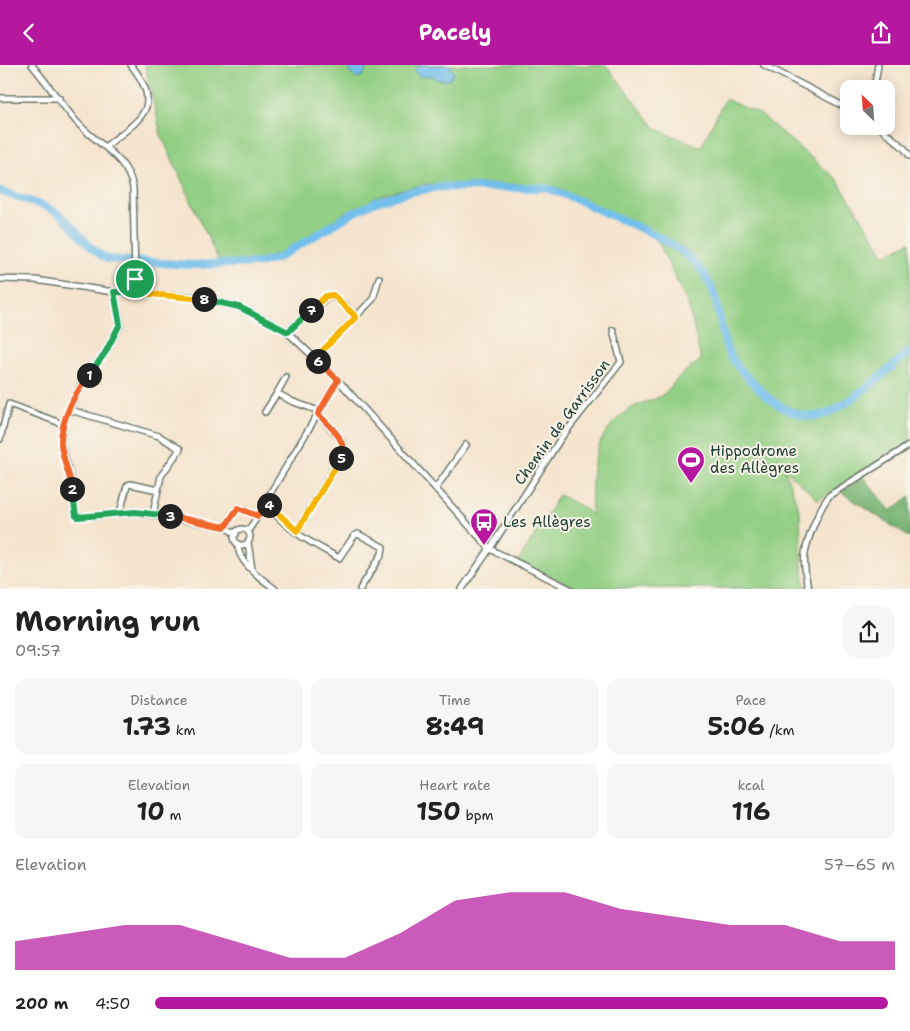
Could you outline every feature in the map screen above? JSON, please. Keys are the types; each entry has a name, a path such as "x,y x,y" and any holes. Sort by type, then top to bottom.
{"street":[{"path":"32,65 76,121 124,164 131,175 135,279"},
{"path":"105,147 140,118 148,106 146,94 131,65"},
{"path":"764,65 840,104"},
{"path":"876,80 878,65"},
{"path":"0,98 59,99"},
{"path":"889,135 904,147 910,157"},
{"path":"315,358 373,299 379,278"},
{"path":"0,279 35,280 123,292 129,288 130,282 135,279"},
{"path":"135,279 140,281 141,289"},
{"path":"129,288 136,292 141,289"},
{"path":"141,289 149,294 195,297 239,307 288,332 338,380 490,549 570,589"},
{"path":"114,292 120,324 105,353 80,386 63,424 61,444 70,475 76,516 135,512 225,527 236,534 242,557 252,569 275,589"},
{"path":"288,332 330,295 344,304 356,317"},
{"name":"Chemin de Garrisson","path":"490,549 561,437 620,362 613,330"},
{"path":"265,412 286,377"},
{"path":"252,569 248,531 338,380"},
{"path":"277,393 318,412 342,441 343,453 297,531"},
{"path":"0,439 10,404 63,424"},
{"path":"70,410 159,436 180,449 161,476 153,515"},
{"path":"436,488 466,445"},
{"path":"808,589 805,572 806,553 824,502 830,495 910,445"},
{"path":"120,513 127,486 130,484 158,490"},
{"path":"268,499 277,514 297,531 315,544 340,557 354,536 358,534 383,547 382,554 360,589"},
{"path":"225,527 238,508 258,516"},
{"path":"236,534 241,529 248,531"},
{"path":"238,544 245,545 248,542"},
{"path":"462,589 490,549"}],"green space":[{"path":"145,65 606,65 656,129 701,147 725,99 760,114 837,180 885,255 910,242 910,442 818,500 785,470 800,513 802,567 806,588 576,588 518,562 559,495 584,508 592,515 593,468 601,441 608,429 633,407 664,394 682,374 701,360 689,307 659,243 647,228 556,187 518,184 425,184 380,196 342,215 291,248 264,259 219,262 161,135"},
{"path":"863,477 891,511 910,496 910,538 841,492"}],"water":[{"path":"347,65 368,65 363,76 357,78 351,74"},
{"path":"420,65 450,65 454,74 449,80 439,80 433,76 419,77 414,70"}],"waterway":[{"path":"0,191 50,209 58,214 89,246 107,259 191,265 258,263 278,258 353,213 376,202 410,192 439,187 546,188 642,229 669,243 692,260 702,271 712,288 728,352 744,374 764,394 785,409 810,416 828,413 852,399 910,351"}],"place":[{"name":"Hippodrome des Allègres","path":"691,484"},
{"name":"Les Allègres","path":"484,546"}],"route":[{"path":"135,279 140,281 141,289 145,293 195,297 239,307 288,332 326,296 330,295 333,295 344,304 356,317 315,358 338,380 334,383 318,414 342,441 344,448 343,453 297,531 277,514 267,501 258,516 238,508 225,527 135,512 94,517 76,516 70,475 61,444 63,424 80,386 105,353 120,324 119,310 114,292 123,292 129,288 130,282 135,279"}]}
